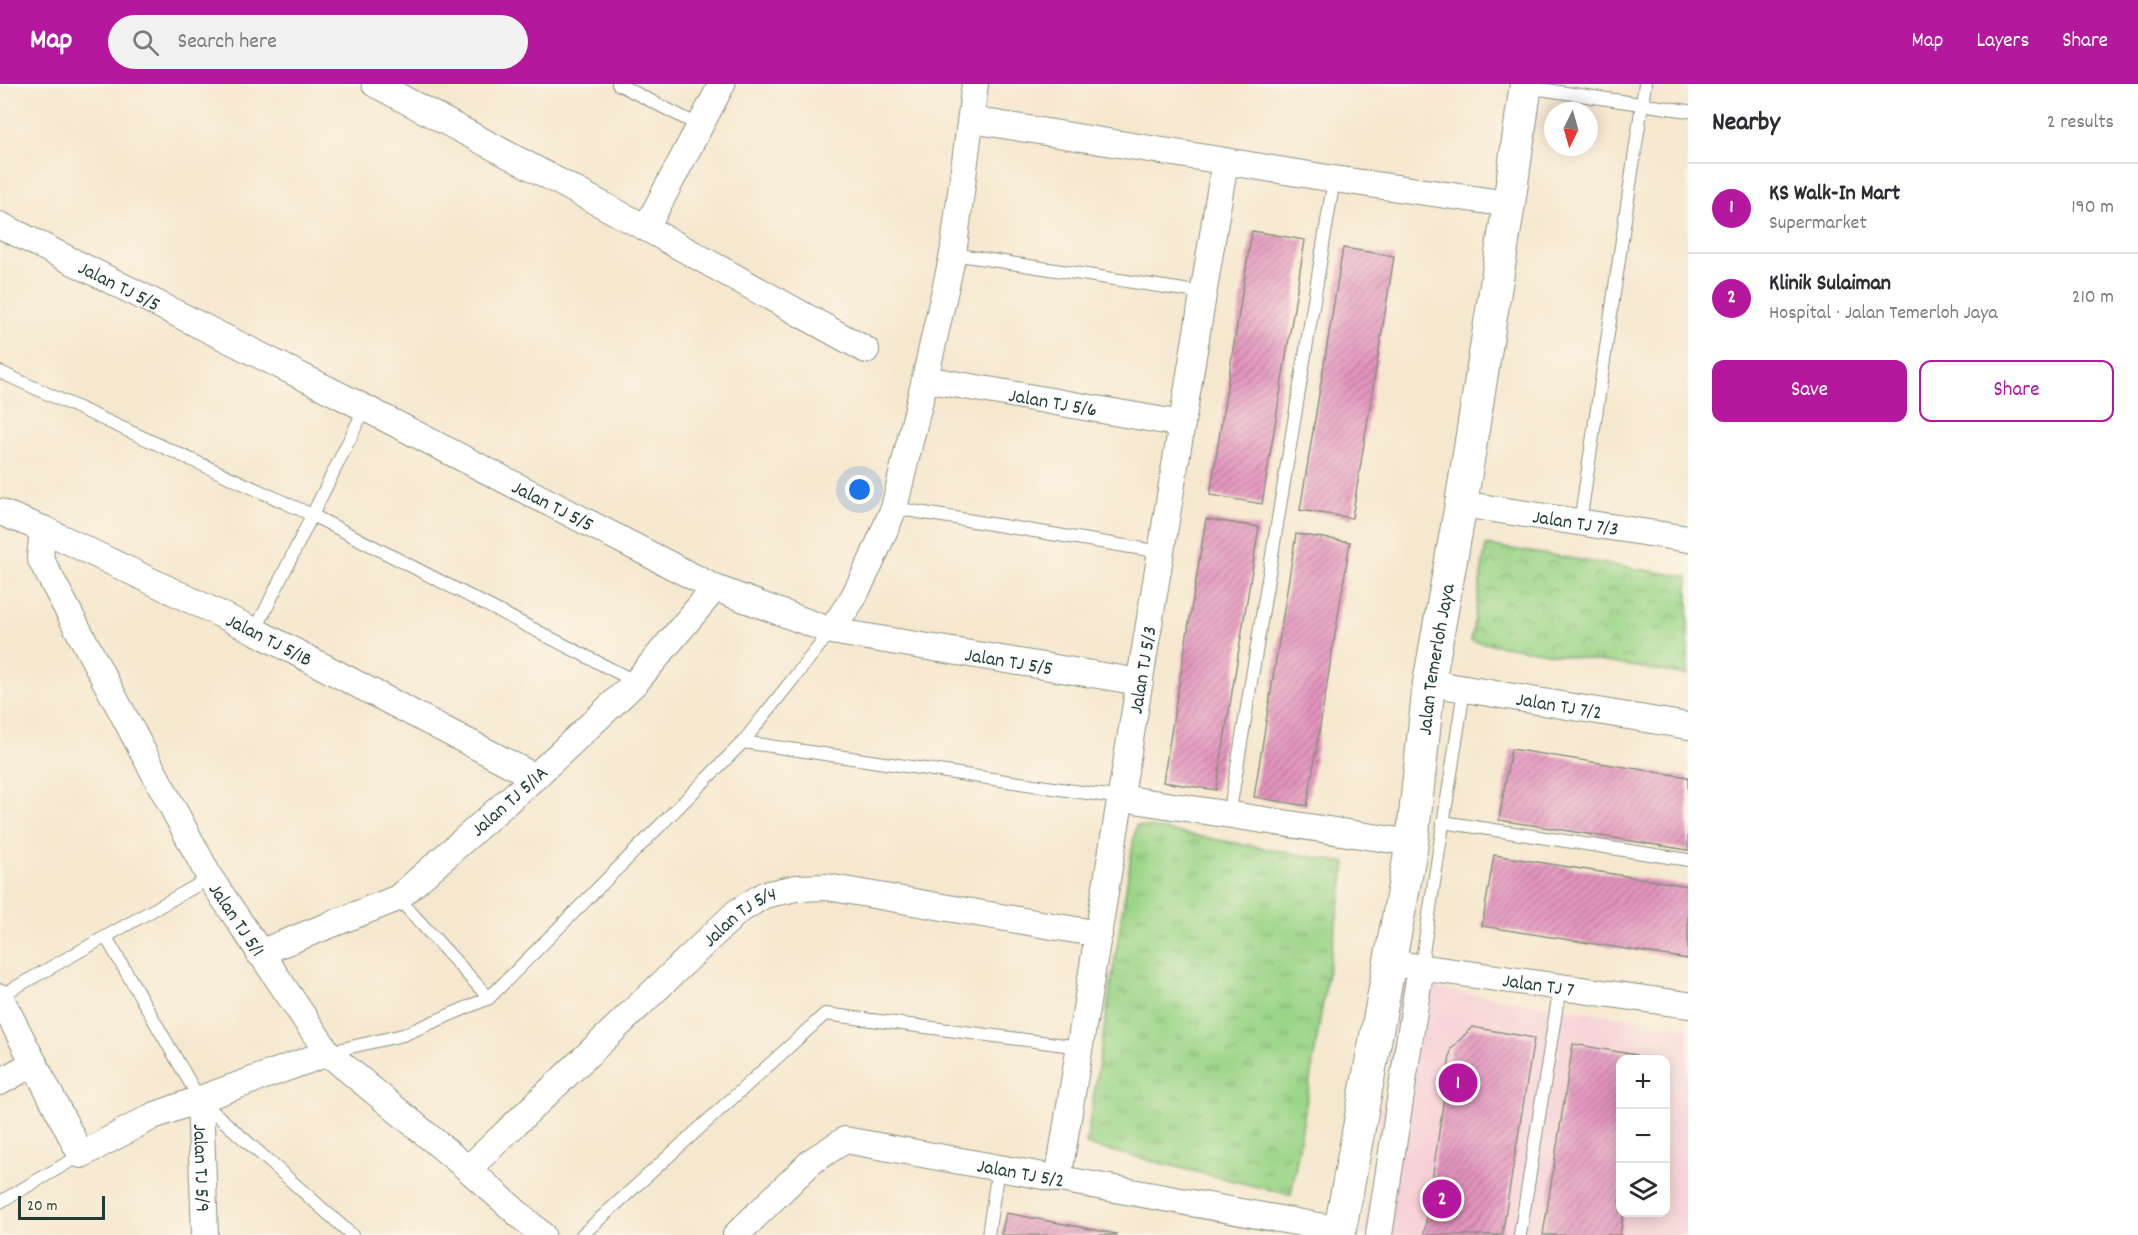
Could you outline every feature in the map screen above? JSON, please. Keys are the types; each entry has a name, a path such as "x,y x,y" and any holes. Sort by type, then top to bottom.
{"street":[{"path":"375,84 646,228 866,350"},
{"path":"646,228 722,84"},
{"path":"831,631 853,598 894,508 953,254 975,84"},
{"name":"Jalan Temerloh Jaya","path":"1339,1232 1412,843 1429,683 1461,504 1526,86"},
{"path":"972,120 1334,179 1509,204"},
{"name":"Jalan TJ 5/3","path":"1058,1179 1225,161"},
{"name":"Jalan TJ 5/5","path":"0,225 365,408 715,588 831,631 1140,682"},
{"name":"Jalan TJ 5/6","path":"925,379 1182,424"},
{"name":"Jalan TJ 7/3","path":"1461,504 1688,539"},
{"name":"Jalan TJ 5/1B","path":"0,512 43,529 255,631 535,777"},
{"name":"Jalan TJ 5/1","path":"43,529 39,558 210,878 328,1053 468,1169 542,1235"},
{"name":"Jalan TJ 5/1A","path":"259,953 398,898 535,777 636,682 715,588"},
{"name":"Jalan TJ 7/2","path":"1429,683 1688,726"},
{"path":"1121,798 1412,843"},
{"name":"Jalan TJ 5/4","path":"468,1169 737,912 764,895 796,888 827,887 1099,934"},
{"name":"Jalan TJ 7","path":"1390,963 1688,1005"},
{"path":"1379,1235 1421,966"},
{"path":"0,996 81,1155 153,1116 200,1101 328,1053"},
{"path":"0,1082 34,1063"},
{"name":"Jalan TJ 5/9","path":"200,1101 205,1235"},
{"name":"Jalan TJ 5/2","path":"736,1235 812,1161 845,1140 1339,1232"}],"lane":[{"path":"618,84 700,126"},
{"path":"1580,524 1644,84"},
{"path":"1526,86 1688,111"},
{"path":"1229,816 1334,179"},
{"path":"953,254 1203,293"},
{"path":"0,372 312,516 636,682"},
{"path":"255,631 365,408"},
{"path":"894,508 1161,552"},
{"path":"328,1053 403,1035 489,998 744,742 831,631"},
{"path":"1421,966 1464,690"},
{"path":"744,742 1121,798"},
{"path":"1443,822 1688,860"},
{"path":"0,996 210,878"},
{"path":"398,898 489,998"},
{"path":"106,937 200,1101 352,1235"},
{"path":"1520,1235 1560,986"},
{"path":"582,1235 825,1014 1080,1047"},
{"path":"0,1202 81,1155"},
{"path":"988,1235 998,1169"}],"shaded area":[{"path":"1402,983 1688,1028 1688,1235 1363,1235"}],"green space":[{"path":"1486,545 1688,577 1688,675 1471,641"},
{"path":"1136,825 1346,863 1291,1195 1086,1145"}],"building":[{"path":"1252,231 1305,240 1262,504 1210,495"},
{"path":"1343,248 1394,256 1352,518 1300,510"},
{"path":"1206,519 1259,527 1216,790 1163,782"},
{"path":"1296,534 1350,542 1307,806 1254,797"},
{"path":"1511,749 1688,777 1688,850 1499,820"},
{"path":"1494,855 1688,886 1688,959 1482,926"},
{"path":"1472,1027 1534,1038 1502,1235 1424,1235 1451,1049"},
{"path":"1573,1044 1636,1055 1616,1055 1616,1217 1623,1217 1620,1235 1543,1235"},
{"path":"1006,1213 1117,1234 1117,1235 1001,1235"}],"place":[{"name":"KS Walk-In Mart","path":"1458,1083"},
{"name":"Klinik Sulaiman","path":"1442,1199"}]}
